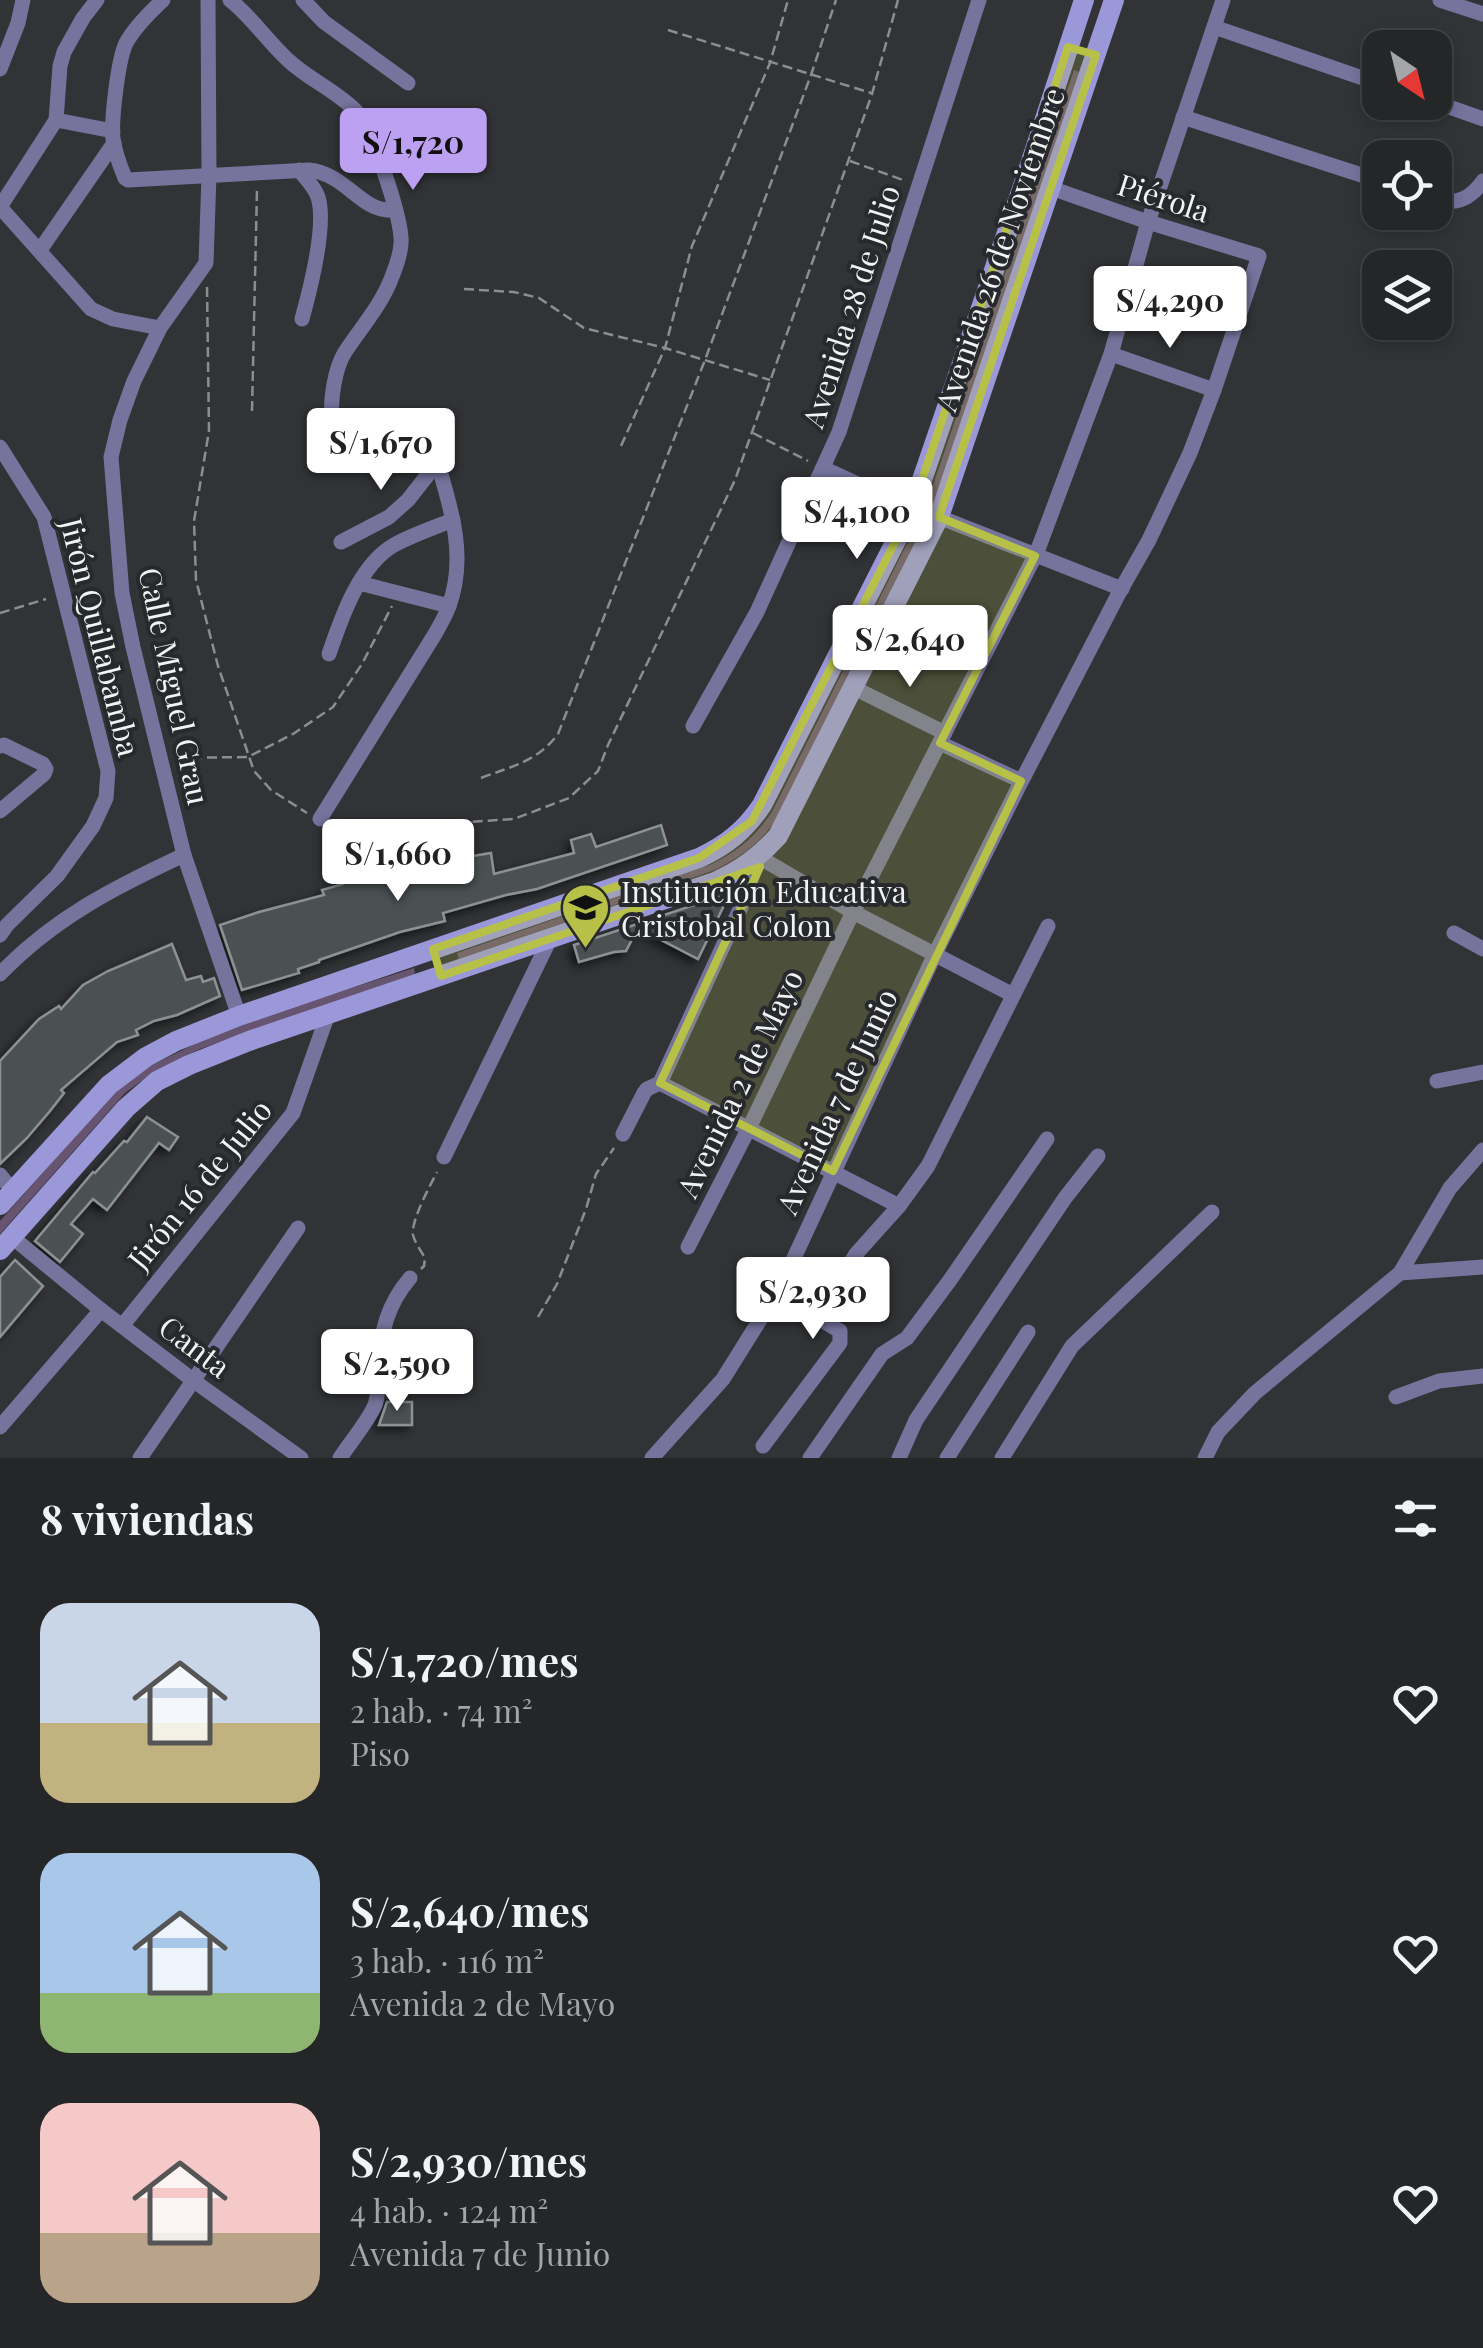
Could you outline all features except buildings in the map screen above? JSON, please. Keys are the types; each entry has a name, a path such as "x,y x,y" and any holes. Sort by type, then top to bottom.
{"main road":[{"name":"Avenida 26 de Noviembre","path":"4,1190 109,1085 146,1057 176,1041 700,858 738,836 762,806 912,509 1084,0"},
{"name":"Avenida 26 de Noviembre","path":"6,1243 126,1108 157,1081 189,1064 715,882 740,871 778,836 938,517 1114,0"},
{"path":"1068,47 1096,55"},
{"path":"433,949 442,976"}],"street":[{"path":"0,69 23,0"},
{"path":"96,0 64,52 56,120 0,207 91,309 113,319 160,328"},
{"path":"162,0 125,46 120,66 113,137 123,175 128,180 299,170 324,172 376,209 394,210"},
{"path":"206,263 208,0"},
{"path":"230,0 298,69 358,112 402,239 384,298 343,355 334,388 332,419 347,461"},
{"path":"303,0 324,22 408,83"},
{"name":"Avenida 28 de Julio","path":"693,726 757,612 839,432 979,0"},
{"name":"Avenida 2 de Mayo","path":"688,1248 1035,556 1111,354 1148,222 1223,0"},
{"path":"1440,0 1483,14"},
{"path":"1214,27 1362,78"},
{"path":"1452,108 1483,119"},
{"path":"1183,117 1362,175"},
{"path":"56,120 113,137"},
{"path":"40,250 113,137"},
{"path":"299,170 311,184 320,212 315,268 302,319"},
{"path":"1452,201 1464,200 1483,181"},
{"name":"Piérola","path":"1052,188 1259,256"},
{"name":"Avenida 7 de Junio","path":"652,1458 723,1379 781,1286 934,956 1190,453 1259,256"},
{"name":"Calle Miguel Grau","path":"206,263 160,328 134,382 111,458 122,593 184,855 239,1016"},
{"path":"1111,354 1214,390"},
{"path":"320,819 435,634 449,606 457,576 458,540 424,426 417,420 388,421 336,437"},
{"name":"Jirón Quillabamba","path":"0,447 44,517 108,772 106,798 93,826 57,876 0,935"},
{"path":"341,542 389,517 437,463"},
{"path":"823,468 912,509"},
{"path":"938,517 1122,589"},
{"path":"329,654 341,618 377,558 392,546 453,520"},
{"path":"359,583 449,606"},
{"path":"854,688 1021,781"},
{"path":"0,746 43,764 46,769 0,811"},
{"path":"0,974 55,924 119,886 184,855"},
{"path":"623,1134 644,1093 660,1083 741,907 759,856 854,912 1013,996"},
{"path":"763,1446 840,1343 840,1331 826,1322 825,1304 856,1254 928,1166 1048,926"},
{"path":"1454,933 1483,950"},
{"path":"444,1157 550,939"},
{"name":"Jirón 16 de Julio","path":"122,1326 294,1113 328,1014"},
{"path":"1437,1080 1483,1072"},
{"path":"660,1083 899,1206"},
{"path":"810,1458 882,1354 906,1338 939,1294 1047,1140"},
{"path":"1205,1458 1218,1432 1254,1393 1400,1273 1450,1188 1483,1150"},
{"path":"899,1458 916,1420 1065,1198 1098,1156"},
{"path":"1002,1458 1072,1346 1212,1212"},
{"path":"140,1458 298,1228"},
{"name":"Canta","path":"6,1243 301,1458"},
{"path":"1400,1273 1483,1267"},
{"path":"340,1458 375,1404 385,1316 410,1278"},
{"path":"0,1427 100,1310"},
{"path":"948,1458 1028,1332"},
{"path":"1396,1397 1439,1380 1483,1376"}],"path":[{"path":"621,446 664,348 692,246 770,63 788,0"},
{"path":"481,778 530,760 546,750 558,734 705,360 836,0"},
{"path":"206,263 209,431 194,522 196,580 218,666 254,771 271,790 320,819 408,826 514,819 568,798 598,771 735,480 872,94 898,0"},
{"path":"668,30 872,94"},
{"path":"849,161 919,186"},
{"path":"252,412 257,173"},
{"path":"464,289 514,292 538,298 584,328 772,381"},
{"path":"752,433 823,468"},
{"path":"160,758 248,757 293,734 332,706 362,664 398,593"},
{"path":"0,613 63,594"},
{"path":"538,1317 557,1284 596,1174 623,1134"},
{"path":"410,1278 424,1266 426,1258 412,1233 444,1157"}],"highlighted area":[{"path":"1068,47 1096,55 939,517 1035,556 940,743 1021,781 833,1171 660,1083 760,867 441,976 433,949 699,858 752,821 912,509"}],"shaded area":[{"path":"1074,70 1079,72 933,509 779,816 751,848 715,870 459,959 457,953 712,864 746,842 772,812 926,506"},
{"path":"414,968 415,974 200,1049 152,1073 125,1093 0,1234 0,1221 120,1086 148,1067 199,1042 289,1008"}],"place":[{"name":"Institución Educativa Cristobal Colon","path":"586,950"}]}
